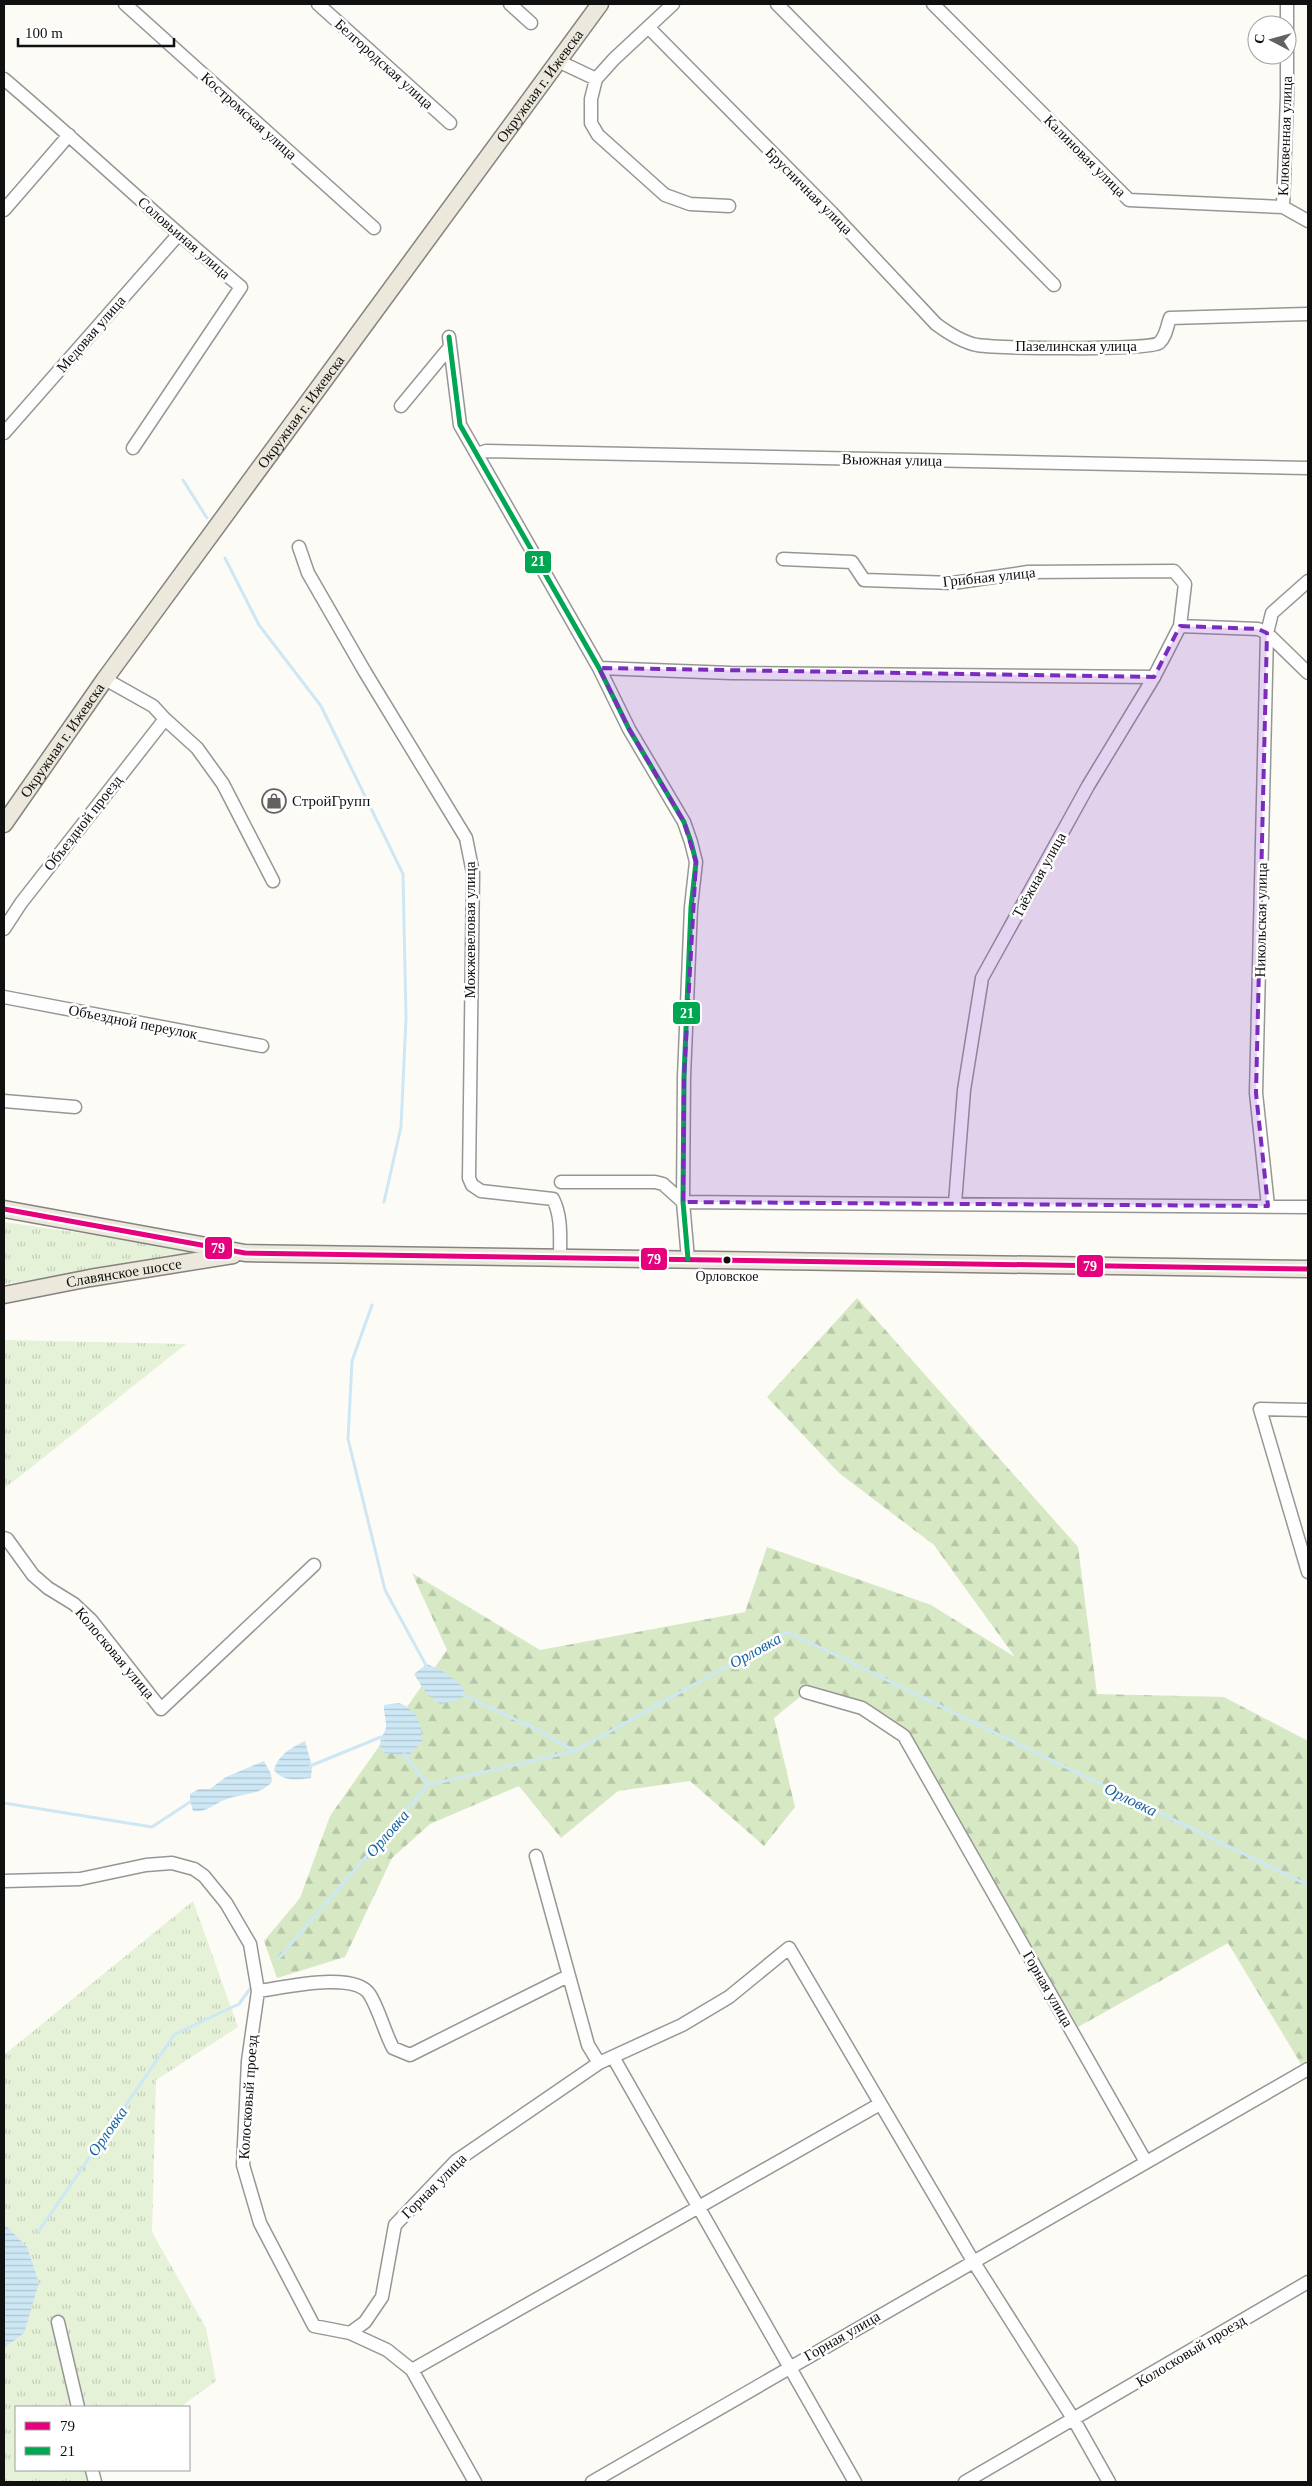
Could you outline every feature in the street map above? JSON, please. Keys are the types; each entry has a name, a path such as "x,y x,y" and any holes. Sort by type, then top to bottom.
{"main road":[{"name":"Окружная г. Ижевска","path":"4,824 105,679 600,4"},
{"name":"Славянское шоссе","path":"4,1209 245,1253 1308,1270"},
{"name":"Славянское шоссе","path":"4,1295 90,1278 245,1253"}],"street":[{"name":"Костромская улица","path":"125,4 374,228"},
{"name":"Белгородская улица","path":"318,4 450,123"},
{"path":"510,4 531,23"},
{"path":"673,4 649,28 634,39 596,79 591,99 591,123 598,135 665,195 690,204 729,206"},
{"path":"777,4 1054,285"},
{"name":"Калиновая улица","path":"933,4 1129,200 1283,208 1307,218"},
{"name":"Клюквенная улица","path":"1283,208 1287,96 1287,4"},
{"name":"Брусничная улица","path":"649,28 832,213 936,324 952,335 976,345"},
{"path":"558,61 596,79"},
{"name":"Соловьиная улица","path":"4,79 69,135 178,236 241,287 133,448"},
{"path":"4,210 69,135"},
{"name":"Медовая улица","path":"4,433 178,236"},
{"name":"Пазелинская улица","path":"976,345 1115,348 1150,346 1158,344 1163,338 1170,318 1308,314"},
{"path":"401,406 449,343 460,425 599,668 629,729 684,822 696,862 691,907 684,1077 684,1202 688,1259"},
{"name":"Вьюжная улица","path":"477,454 496,451 1308,468"},
{"name":"Можжевеловая улица","path":"299,547 308,573 468,844 473,873 469,1178 472,1185 481,1191 553,1199 558,1209 560,1225 560,1258"},
{"name":"Грибная улица","path":"783,559 852,562 864,580 953,583 1028,572 1174,571"},
{"name":"Таёжная улица","path":"955,1203 964,1090 982,978 1088,786 1154,677 1180,626 1185,584 1174,571"},
{"name":"Никольская улица","path":"1268,1206 1256,1092 1267,633 1272,613 1308,580"},
{"path":"1180,626 1258,629 1267,633 1308,673"},
{"path":"599,668 731,673 1154,677"},
{"path":"105,679 153,706 197,748 224,784 273,881"},
{"name":"Объездной проезд","path":"4,929 21,903 165,719"},
{"name":"Объездной переулок","path":"4,997 262,1046"},
{"path":"4,1101 75,1107"},
{"path":"561,1182 655,1182 663,1184 684,1202 1308,1207"},
{"path":"1308,1410 1260,1409 1308,1572"},
{"name":"Колосковая улица","path":"4,1538 7,1539 33,1575 48,1588 74,1604 91,1620 161,1709 314,1565"},
{"name":"Горная улица","path":"592,2482 1146,2162 904,1736 862,1708 806,1692"},
{"path":"536,1856 588,2045 599,2063"},
{"name":"Колосковый проезд","path":"4,1881 80,1879 153,1863 172,1863 194,1869 204,1876 226,1904 250,1944 258,1991 248,2061 243,2165 260,2223 314,2326 350,2333 387,2350 412,2370 475,2482"},
{"name":"Горная улица","path":"350,2333 365,2322 382,2297 395,2225 456,2161 599,2063 682,2025 729,1997 790,1948 973,2261 1074,2420 1109,2482"},
{"path":"258,1991 336,1981 356,1984 370,1994 393,2048 410,2054 568,1976"},
{"name":"Горная улица","path":"613,2057 855,2482"},
{"path":"1146,2162 1308,2069"},
{"path":"412,2370 880,2104"},
{"name":"Колосковый проезд","path":"1074,2420 1308,2282"},
{"path":"58,2322 78,2406"},
{"path":"964,2482 1074,2420"}],"highlighted area":[{"path":"1180,626 1258,629 1267,633 1256,1093 1268,1206 683,1202 684,1077 696,862 684,822 629,729 599,668 1154,677"}],"green space":[{"path":"4,1222 219,1253 4,1284"},
{"path":"857,1298 1078,1547 1097,1694 1224,1697 1308,1741 1308,2060 1301,2064 1228,1943 1078,2027 907,1731 865,1702 806,1692 774,1718 795,1807 764,1846 690,1781 618,1791 561,1838 519,1786 430,1824 392,1858 345,1957 277,1978 264,1941 300,1898 330,1816 447,1650 412,1573 540,1650 745,1612 767,1547 931,1605 1015,1657 934,1545 839,1473 767,1397"},
{"path":"4,1340 186,1344 4,1489"},
{"path":"193,1901 238,2027 156,2080 152,2232 206,2328 216,2381 181,2406 15,2406 15,2471 99,2471 92,2482 4,2482 4,2055"}],"water":[{"path":"427,1664 446,1673 463,1687 464,1696 455,1701 440,1704 426,1693 414,1674"},
{"path":"399,1703 410,1709 420,1723 422,1742 408,1756 384,1753 380,1745 381,1737 386,1729 384,1705"},
{"path":"305,1741 312,1766 311,1778 291,1779 282,1777 274,1770 276,1764 290,1749"},
{"path":"264,1761 271,1774 272,1782 267,1787 256,1792 227,1799 203,1811 193,1811 190,1794 199,1789 210,1789 226,1777"},
{"path":"4,2224 27,2247 39,2283 24,2333 4,2348"}],"waterway":[{"path":"183,480 207,518"},
{"path":"225,558 259,625 321,706 403,874 406,1018 401,1127 384,1202"},
{"path":"372,1305 352,1361 348,1439 385,1590 427,1667"},
{"name":"Орловка","path":"278,1959 428,1785 575,1751 788,1632 1308,1885"},
{"path":"462,1694 538,1730 575,1751"},
{"path":"310,1766 381,1737 383,1739"},
{"path":"404,1754 428,1785"},
{"path":"4,1803 152,1827 193,1800"},
{"name":"Орловка","path":"38,2232 175,2034 239,2004 252,1986"}],"transit line":[{"name":"21","path":"449,337 460,425 599,668 629,729 684,822 691,842 696,862 691,907 684,1077 683,1202 688,1259"},
{"name":"79","path":"4,1209 245,1253 1308,1269"}],"place":[{"name":"СтройГрупп","path":"274,801"},
{"name":"Орловское","path":"727,1260"}]}
